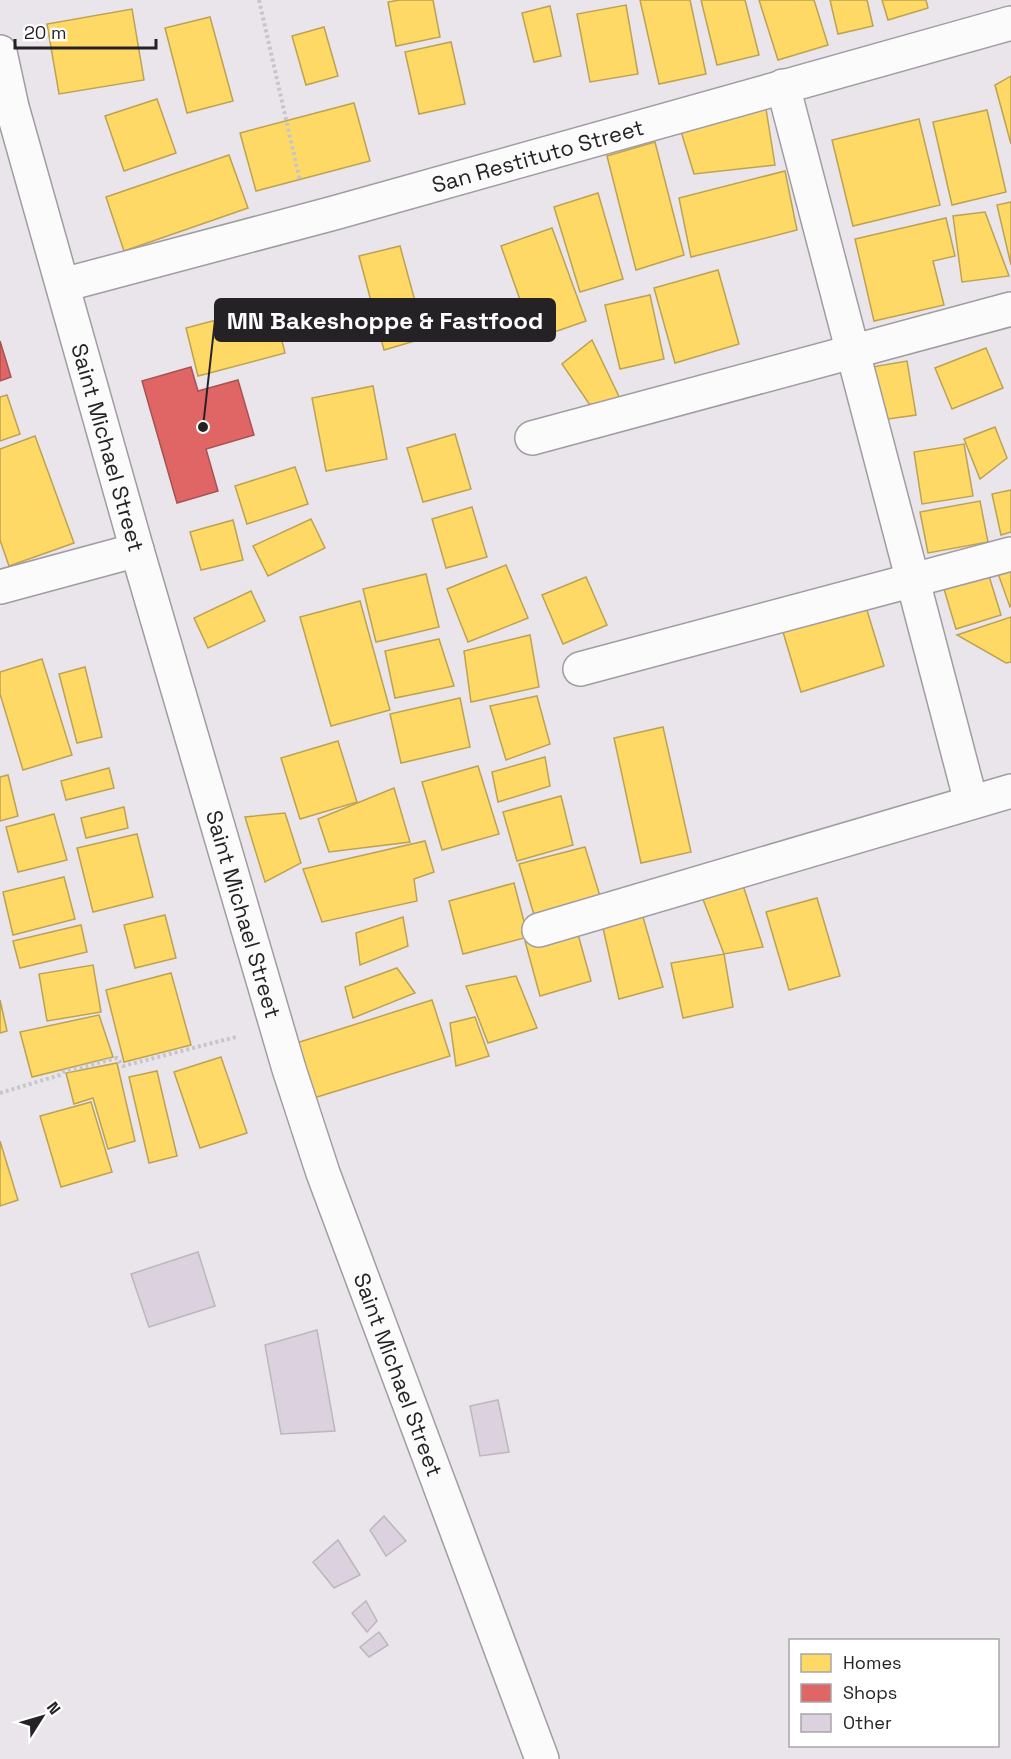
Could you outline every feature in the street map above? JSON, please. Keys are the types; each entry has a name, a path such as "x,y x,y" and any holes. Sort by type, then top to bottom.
{"street":[{"name":"San Restituto Street","path":"63,285 309,220 1011,23"},
{"name":"Saint Michael Street","path":"0,52 12,107 289,1069 323,1173 542,1759"},
{"path":"783,86 971,802"},
{"path":"532,438 1011,309"},
{"path":"0,587 138,550"},
{"path":"580,669 1011,554"},
{"path":"539,930 1011,791"}],"path":[{"path":"259,0 309,220"},
{"path":"0,1093 60,1075 63,1072 117,1058 123,1066 278,1026"}],"building: Homes":[{"path":"433,0 440,37 396,46 388,2"},
{"path":"640,0 690,0 706,74 659,84"},
{"path":"701,0 745,0 759,55 717,65"},
{"path":"759,0 814,0 828,45 778,60"},
{"path":"830,0 867,0 873,26 838,34"},
{"path":"882,0 926,0 928,8 888,20"},
{"path":"626,5 638,74 590,82 577,14"},
{"path":"550,6 561,56 534,62 522,13"},
{"path":"132,9 144,80 59,94 47,24"},
{"path":"210,17 233,101 187,113 165,28"},
{"path":"324,27 338,76 306,85 292,36"},
{"path":"451,42 465,104 419,114 405,52"},
{"path":"1011,76 1011,144 995,85"},
{"path":"157,99 176,153 124,171 105,116"},
{"path":"354,103 370,161 256,191 240,133"},
{"path":"766,109 775,165 694,174 680,128"},
{"path":"987,110 1006,192 952,205 933,122"},
{"path":"919,119 940,205 853,226 832,140"},
{"path":"655,142 684,255 636,270 607,156"},
{"path":"229,155 248,208 124,251 106,197"},
{"path":"785,171 797,230 691,257 679,198"},
{"path":"598,193 623,279 580,292 554,207"},
{"path":"1011,202 1011,265 997,205"},
{"path":"985,212 1009,276 962,282 953,216"},
{"path":"946,218 955,256 933,261 944,305 874,321 855,239"},
{"path":"552,228 586,321 534,339 501,246"},
{"path":"400,246 425,338 384,350 359,256"},
{"path":"718,270 739,344 675,363 654,288"},
{"path":"650,295 664,359 620,369 605,305"},
{"path":"273,305 285,353 198,376 186,328"},
{"path":"592,340 623,405 594,411 562,364"},
{"path":"986,348 1003,388 952,409 935,368"},
{"path":"907,361 916,415 881,420 872,367"},
{"path":"373,386 387,459 326,471 312,398"},
{"path":"7,395 20,434 0,441 0,397"},
{"path":"995,427 1007,458 980,479 964,439"},
{"path":"455,434 471,489 423,502 407,448"},
{"path":"35,436 74,543 9,566 0,540 0,449"},
{"path":"964,444 973,496 922,504 914,452"},
{"path":"295,467 308,504 247,524 235,486"},
{"path":"1011,490 1011,532 1001,535 992,494"},
{"path":"980,501 988,542 928,553 920,512"},
{"path":"472,507 487,557 446,568 432,519"},
{"path":"311,519 325,548 268,576 253,546"},
{"path":"233,520 243,560 201,570 190,532"},
{"path":"1011,562 1011,606 1010,607 996,568"},
{"path":"506,565 528,618 468,642 447,589"},
{"path":"426,574 439,627 376,642 363,589"},
{"path":"989,576 1001,615 956,629 944,589"},
{"path":"586,577 607,625 563,644 542,595"},
{"path":"251,591 265,621 208,648 194,618"},
{"path":"360,601 390,710 331,726 300,617"},
{"path":"866,607 884,666 801,692 783,632"},
{"path":"1011,617 1011,662 1006,663 957,635"},
{"path":"530,635 539,687 471,702 464,651"},
{"path":"439,639 454,686 395,698 385,651"},
{"path":"42,659 72,755 23,770 0,694 0,672"},
{"path":"85,667 102,737 77,743 59,674"},
{"path":"537,696 550,744 506,760 490,706"},
{"path":"460,698 470,747 401,763 390,714"},
{"path":"663,727 691,852 641,863 614,738"},
{"path":"338,741 357,802 300,819 281,758"},
{"path":"545,757 550,786 498,802 492,772"},
{"path":"478,766 499,834 442,850 422,782"},
{"path":"109,768 114,788 66,800 61,781"},
{"path":"8,775 18,816 0,821 0,777"},
{"path":"394,788 410,842 329,852 318,819"},
{"path":"561,796 573,845 517,861 503,812"},
{"path":"124,807 128,828 86,838 81,818"},
{"path":"285,813 301,863 265,882 245,817"},
{"path":"54,814 67,860 18,872 6,827"},
{"path":"137,834 153,897 93,912 77,848"},
{"path":"425,841 434,872 414,879 417,901 322,922 303,869"},
{"path":"585,847 603,906 537,925 519,864"},
{"path":"740,876 763,947 724,954 699,889"},
{"path":"64,877 75,919 13,935 3,892"},
{"path":"514,883 528,937 463,954 449,901"},
{"path":"817,898 840,976 789,990 766,912"},
{"path":"641,910 663,987 619,999 601,919"},
{"path":"165,915 176,958 135,968 124,925"},
{"path":"403,917 408,946 360,965 356,933"},
{"path":"81,925 87,952 20,968 13,941"},
{"path":"576,927 591,981 540,996 525,941"},
{"path":"724,954 733,1007 683,1018 671,963"},
{"path":"93,965 101,1012 47,1021 39,974"},
{"path":"397,968 415,993 353,1018 345,987"},
{"path":"171,973 191,1045 124,1062 106,990"},
{"path":"516,976 537,1028 488,1043 466,986"},
{"path":"0,1000 7,1031 0,1033"},
{"path":"432,1000 450,1056 304,1101 287,1046"},
{"path":"99,1015 113,1057 32,1077 20,1032"},
{"path":"475,1017 489,1056 456,1066 450,1023"},
{"path":"221,1057 247,1133 200,1148 174,1072"},
{"path":"117,1063 135,1141 108,1149 93,1098 74,1104 66,1073"},
{"path":"157,1071 177,1156 149,1163 129,1077"},
{"path":"91,1102 112,1172 61,1187 40,1116"},
{"path":"0,1141 18,1200 0,1206"}],"building: Shops":[{"path":"0,341 11,377 0,381"},
{"path":"191,367 198,391 238,380 254,435 206,449 218,491 177,503 142,381"}],"building: Other":[{"path":"198,1252 215,1306 149,1327 131,1274"},
{"path":"317,1330 335,1431 281,1434 265,1345"},
{"path":"498,1400 509,1452 480,1456 470,1406"},
{"path":"384,1516 406,1541 386,1556 370,1530"},
{"path":"338,1540 360,1575 334,1588 313,1562"},
{"path":"366,1601 377,1621 367,1632 352,1613"},
{"path":"379,1632 388,1645 369,1657 360,1647"}],"place":[{"name":"MN Bakeshoppe & Fastfood","path":"203,427"}]}
